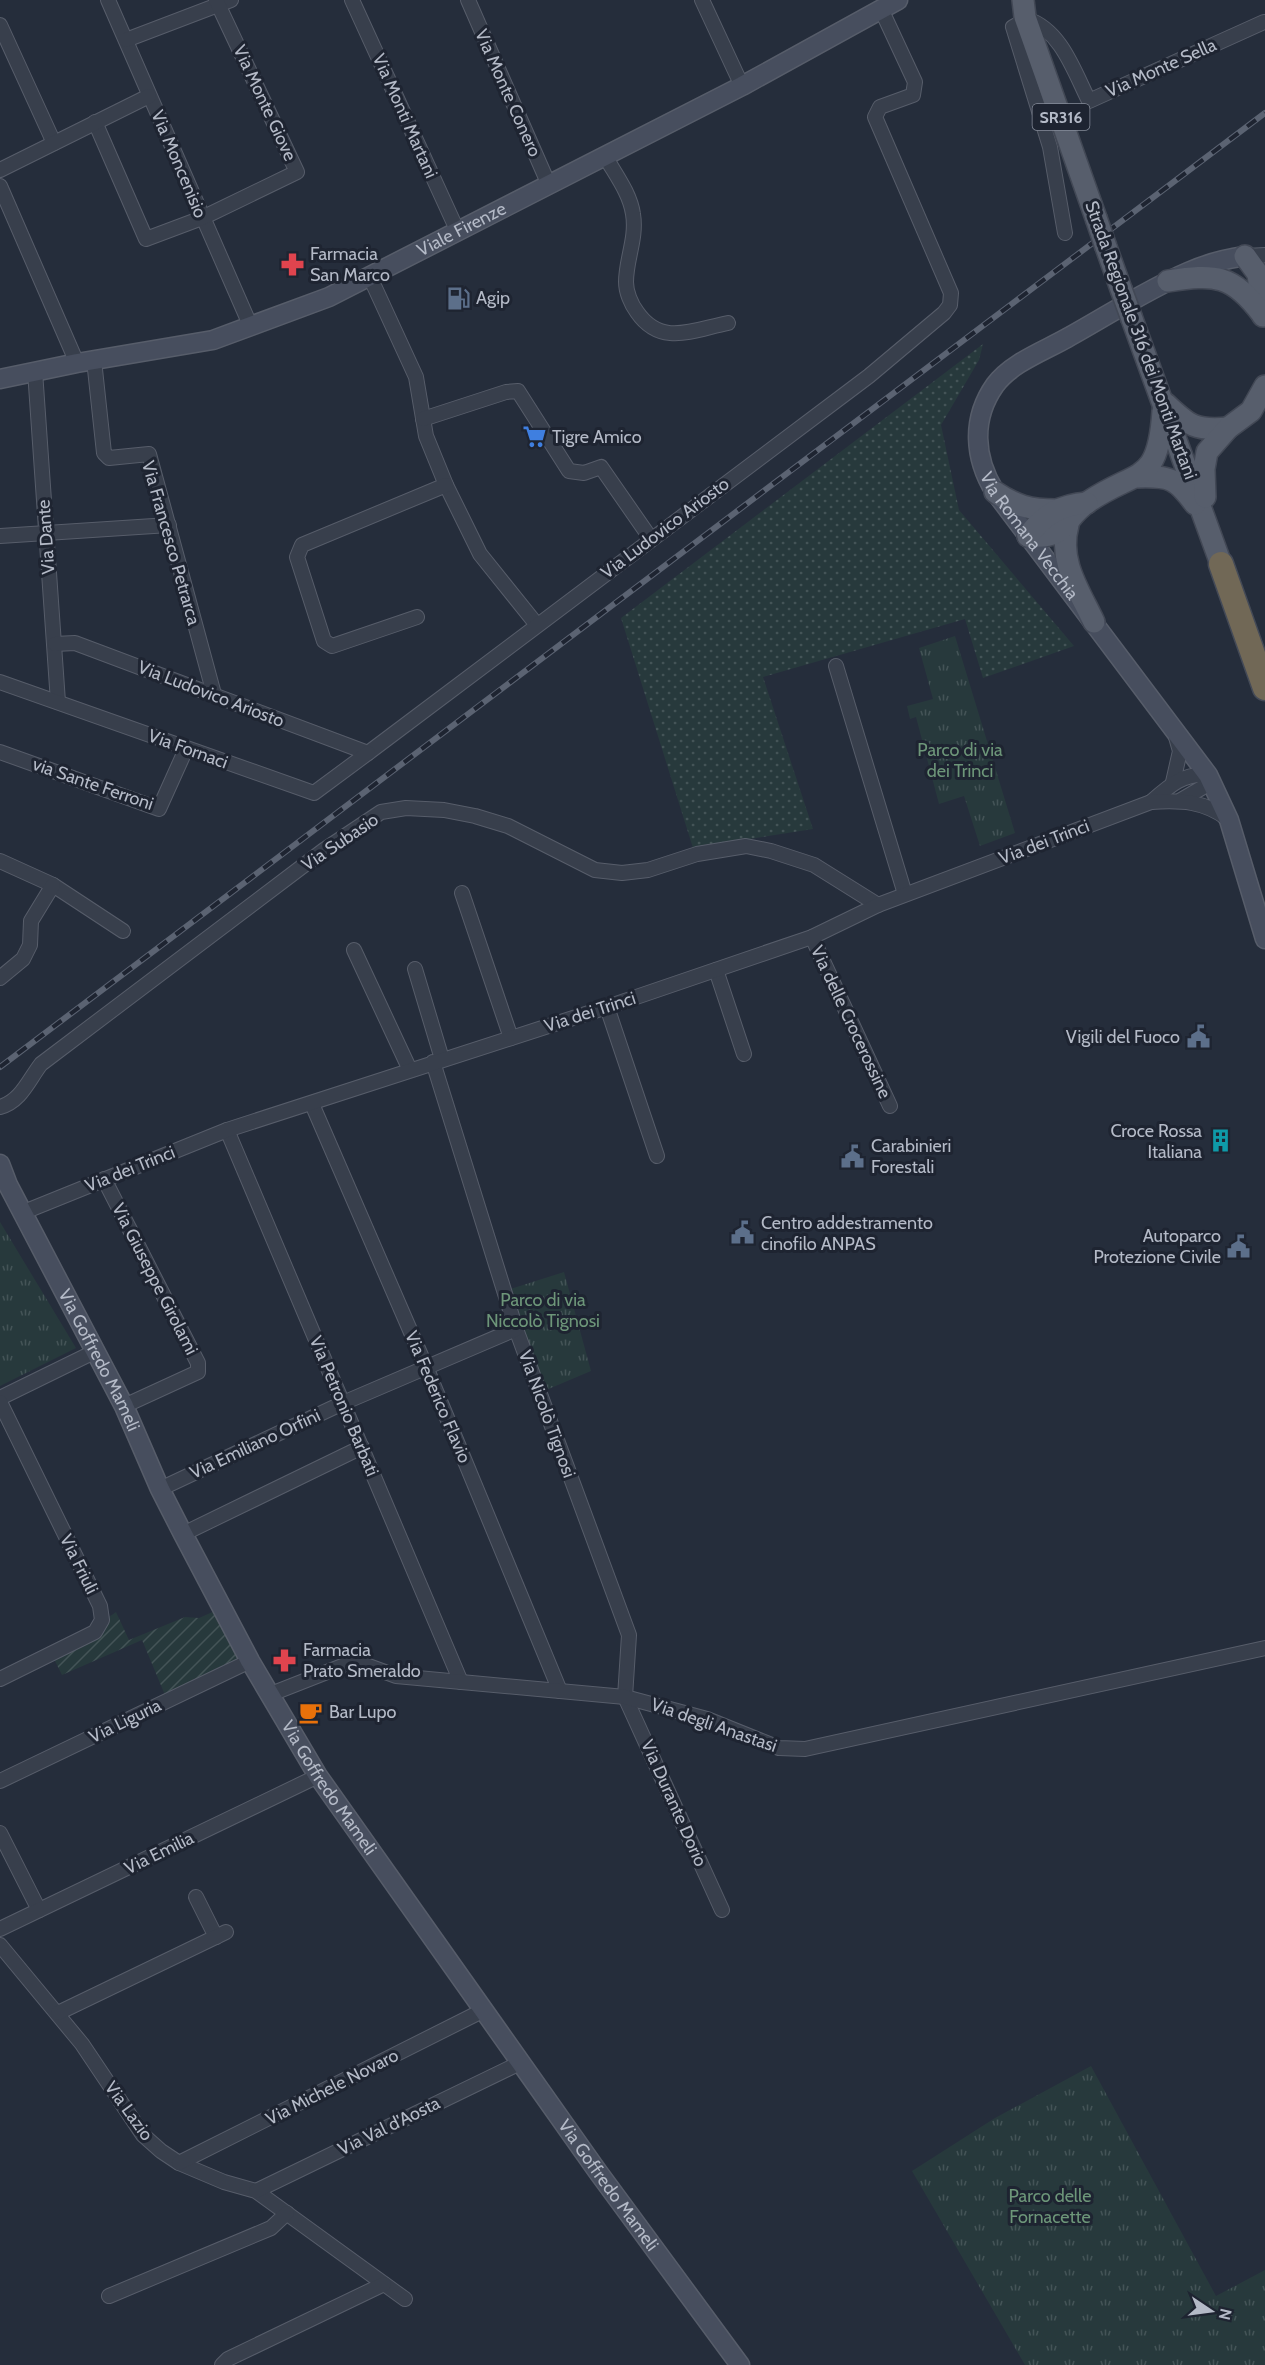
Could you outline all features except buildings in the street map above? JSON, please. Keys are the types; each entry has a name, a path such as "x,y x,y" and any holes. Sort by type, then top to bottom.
{"highway":[{"name":"Strada Regionale 316 dei Monti Martani","path":"1221,564 1262,665"},
{"name":"SR316","path":"1262,665 1265,688"}],"main road":[{"name":"Strada Regionale 316 dei Monti Martani","path":"1011,0 1026,9 1121,290 1164,402 1221,564"},
{"name":"Viale Firenze","path":"0,379 213,340 330,297 742,86 892,3"},
{"name":"Via Romana Vecchia","path":"1255,256 1210,264 1168,281 1007,373 996,384 981,413 977,445 980,462 995,492 1174,726 1208,775 1229,820 1265,939"},
{"path":"1255,256 1242,272 1258,288 1264,320"},
{"path":"1168,281 1199,276 1216,277 1236,285 1258,288"},
{"path":"1206,519 1205,460 1213,443 1228,428 1251,411 1265,386"},
{"path":"1164,402 1184,421 1200,429 1228,428"},
{"path":"1138,477 1160,449 1164,402"},
{"path":"1094,622 1065,558 1062,518 1070,504 1087,502 1138,477 1161,476 1174,480 1186,490 1206,519"},
{"path":"995,492 1018,507 1062,518"},
{"path":"1028,536 1044,516 1062,518"},
{"name":"Via Goffredo Mameli","path":"0,1164 4,1181 24,1212 124,1406 160,1489 183,1534 250,1661 318,1776 598,2172 740,2365"}],"street":[{"name":"Via Moncenisio","path":"108,0 251,327"},
{"name":"Via Monti Martani","path":"352,0 458,232"},
{"name":"Via Monte Conero","path":"468,0 549,185"},
{"path":"706,1 742,86"},
{"name":"Via Monte Giove","path":"126,40 222,2 297,172 202,218"},
{"name":"Via Ludovico Ariosto","path":"55,644 75,643 368,753 868,376 944,313 950,304 951,293 875,117 880,107 913,95 915,82 892,3"},
{"name":"Via Monte Sella","path":"1026,9 1053,36 1069,60 1089,101 1264,22"},
{"path":"1026,9 1013,27 1050,147 1065,233"},
{"path":"0,25 54,143"},
{"path":"0,170 150,96"},
{"path":"95,122 146,239 202,218"},
{"path":"605,156 633,210 634,242 626,281 634,309 645,323 657,332 671,335 728,323"},
{"path":"0,186 85,362"},
{"path":"370,277 416,376 426,436 446,485 480,554 537,625"},
{"name":"Via Francesco Petrarca","path":"85,362 104,453 109,458 149,454 214,694"},
{"name":"Via Dante","path":"35,371 45,533 55,644 57,702"},
{"path":"423,419 506,392 518,392 569,471 584,473 601,467 651,539"},
{"path":"417,617 332,646 324,641 297,557 302,545 446,485"},
{"path":"0,536 169,525"},
{"path":"837,666 905,894"},
{"name":"Via Fornaci","path":"0,682 314,794 368,753"},
{"path":"1173,783 1180,751 1174,726"},
{"name":"via Sante Ferroni","path":"0,752 159,809 186,749"},
{"name":"Via dei Trinci","path":"1151,802 1173,783 1197,774 1208,775 1205,786 1181,800"},
{"name":"Via dei Trinci","path":"24,1212 227,1130 607,1007 812,937 905,894 1151,802 1181,800 1213,808 1229,820"},
{"name":"Via Subasio","path":"0,1107 9,1105 22,1094 41,1064 324,850 381,812 406,808 444,810 475,816 508,826 595,870 622,873 648,870 697,854 746,846 771,851 814,866 878,905"},
{"path":"0,861 53,885 123,932"},
{"path":"0,978 23,959 30,945 31,921 53,885"},
{"path":"462,893 511,1038"},
{"name":"Via delle Crocerossine","path":"812,937 890,1106"},
{"path":"354,950 410,1070"},
{"name":"Via Nicolò Tignosi","path":"415,969 438,1061 516,1329 629,1635 625,1697"},
{"path":"716,970 744,1054"},
{"path":"607,1007 657,1156"},
{"name":"Via Federico Flavio","path":"312,1104 426,1367 560,1691"},
{"name":"Via Petronio Barbati","path":"227,1130 461,1682"},
{"name":"Via Giuseppe Girolami","path":"104,1179 199,1368 198,1372 124,1406"},
{"name":"Via Emiliano Orfini","path":"160,1489 343,1402 516,1329"},
{"path":"0,1400 96,1351"},
{"name":"Via Friuli","path":"0,1400 100,1606 102,1620 95,1632 0,1679"},
{"path":"183,1534 362,1447"},
{"name":"Via degli Anastasi","path":"271,1694 355,1661 396,1676 625,1697 707,1719 779,1749 805,1749 1265,1648"},
{"name":"Via Liguria","path":"0,1780 250,1661"},
{"name":"Via Durante Dorio","path":"625,1697 722,1910"},
{"name":"Via Emilia","path":"0,1929 318,1776"},
{"path":"0,1833 39,1910"},
{"path":"58,2013 221,1935 196,1897"},
{"name":"Via Lazio","path":"0,1945 82,2044 143,2135 161,2151 179,2163 224,2182 256,2191 405,2299"},
{"name":"Via Michele Novaro","path":"179,2163 484,2010"},
{"name":"Via Val d'Aosta","path":"256,2191 522,2062"},
{"path":"109,2296 271,2228 287,2213"},
{"path":"222,2365 228,2359 384,2284"}],"green space":[{"path":"983,344 979,360 941,425 959,510 1074,646 983,678 965,619 763,677 813,829 693,848 621,618"},
{"name":"Parco di via dei Trinci","path":"955,636 1015,833 980,846 964,796 939,804 916,717 910,719 907,706 933,699 919,648"},
{"path":"0,1222 76,1348 0,1386"},
{"name":"Parco di via Niccolò Tignosi","path":"564,1272 591,1371 539,1393 504,1291"},
{"path":"217,1610 244,1659 165,1695 142,1640 62,1675 53,1657 116,1612 129,1640 185,1617 199,1618"},
{"name":"Parco delle Fornacette","path":"1091,2066 1216,2296 1265,2270 1265,2365 1025,2365 912,2171 995,2118"}],"railway":[{"path":"0,1067 1265,113"}],"place":[{"name":"Farmacia San Marco","path":"292,264"},
{"name":"Agip","path":"458,298"},
{"name":"Tigre Amico","path":"534,437"},
{"name":"Vigili del Fuoco","path":"1198,1037"},
{"name":"Croce Rossa Italiana","path":"1220,1141"},
{"name":"Carabinieri Forestali","path":"853,1156"},
{"name":"Centro addestramento cinofilo ANPAS","path":"743,1233"},
{"name":"Autoparco Protezione Civile","path":"1239,1246"},
{"name":"Farmacia Prato Smeraldo","path":"285,1660"},
{"name":"Bar Lupo","path":"311,1712"}]}
